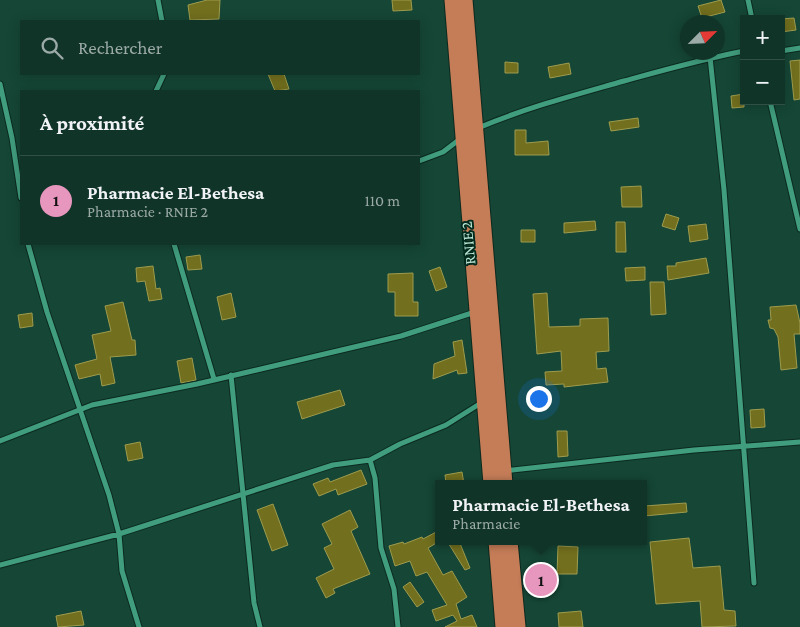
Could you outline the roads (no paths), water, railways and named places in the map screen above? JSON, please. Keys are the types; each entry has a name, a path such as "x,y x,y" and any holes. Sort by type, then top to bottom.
{"highway":[{"name":"RNIE 2","path":"452,0 470,132 505,478"},
{"name":"RNIE 2","path":"465,0 476,312 491,480"},
{"path":"496,545 503,627"},
{"path":"510,545 518,627"}],"street":[{"path":"158,0 162,20"},
{"path":"748,0 751,15"},
{"path":"785,50 800,48"},
{"path":"725,55 740,52"},
{"path":"420,161 443,152 470,132 528,109 703,60"},
{"path":"710,60 724,190 754,583"},
{"path":"156,90 164,75"},
{"path":"0,84 12,138 20,191"},
{"path":"771,105 800,229"},
{"path":"28,245 47,312 102,468 119,534 122,571 139,627"},
{"path":"174,245 214,379"},
{"path":"0,441 80,408 401,336 476,312"},
{"path":"231,375 254,603 260,627"},
{"path":"0,565 119,534 333,465 370,460 400,444 446,425 484,401"},
{"path":"505,478 744,446 800,442"},
{"path":"370,460 375,478 381,548 394,588 398,627"}],"place":[{"name":"Pharmacie El-Bethesa","path":"541,580"}]}
